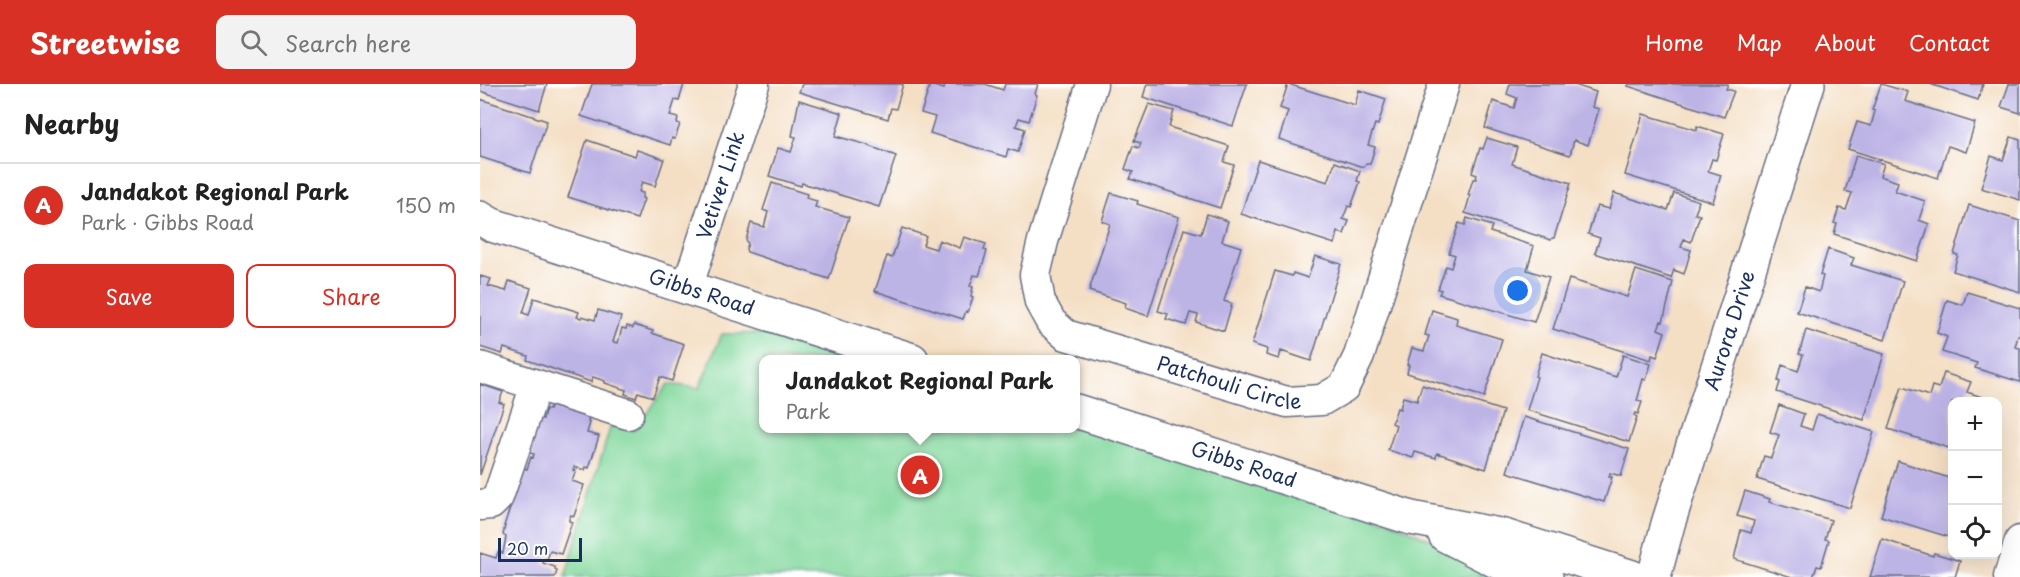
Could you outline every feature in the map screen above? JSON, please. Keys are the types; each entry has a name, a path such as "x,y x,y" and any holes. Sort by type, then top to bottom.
{"main road":[{"name":"Aurora Drive","path":"1653,577 1808,84"},
{"name":"Gibbs Road","path":"484,222 896,355"},
{"name":"Gibbs Road","path":"1080,412 1412,518 1504,536 1632,577"},
{"name":"Gibbs Road","path":"1412,518 1496,561 1546,577"}],"street":[{"name":"Vetiver Link","path":"687,288 754,84"},
{"name":"Patchouli Circle","path":"1092,84 1043,241 1035,275 1040,302 1051,322 1066,335 1287,402 1322,399 1344,387 1359,356 1444,84"},
{"path":"480,367 628,414"},
{"path":"480,505 492,504 498,497 536,385"},
{"path":"2009,577 2020,540"}],"green space":[{"path":"789,333 862,355 759,355 759,433 1080,433 1080,424 1385,519 1514,577 565,577 611,425 634,431 668,384 699,388 722,334"}],"building":[{"path":"480,84 547,84 539,110 480,91"},
{"path":"592,84 684,84 679,101 675,100 670,116 678,118 677,123 680,124 675,139 672,138 670,145 581,116"},
{"path":"802,84 903,84 896,109 891,108 888,119 799,92"},
{"path":"945,84 985,84 1003,90 1005,84 1038,84 1029,121 1019,118 1016,126 1025,129 1018,152 1008,149 1006,157 930,133 935,117 921,113 930,85 944,89"},
{"path":"1147,84 1247,84 1233,126 1143,97"},
{"path":"1288,84 1355,105 1359,90 1386,99 1378,125 1375,124 1368,145 1375,147 1370,164 1363,167 1279,139 1288,111 1280,108"},
{"path":"1510,84 1572,84 1596,92 1592,107 1599,109 1588,145 1574,140 1570,155 1485,128 1493,101 1514,108 1517,98 1507,94"},
{"path":"1629,84 1728,84 1726,89 1734,91 1724,117 1628,86"},
{"path":"1881,84 1908,92 1905,101 1975,123 1966,152 1948,146 1938,178 1848,149 1857,122 1871,126 1875,111 1872,110"},
{"path":"1930,84 1983,84 1978,100"},
{"path":"2009,84 2020,84 2020,113 2001,107"},
{"path":"480,99 547,121 530,173 480,157"},
{"path":"799,100 842,113 835,137 864,144 896,156 879,207 802,183 801,186 769,176 778,148 791,152 796,137 792,136"},
{"path":"1149,104 1174,111 1169,127 1229,146 1224,162 1234,165 1220,208 1130,179 1133,172 1125,169 1133,146 1139,148 1141,143 1134,141"},
{"path":"1643,114 1697,130 1697,126 1724,134 1716,160 1712,159 1708,171 1721,175 1713,202 1625,175"},
{"path":"2011,137 2020,140 2020,200 1981,188 1991,156 2003,160"},
{"path":"1487,138 1517,147 1512,164 1571,183 1554,238 1551,240 1465,213 1473,179 1476,179 1477,175 1472,173 1480,148 1483,149"},
{"path":"587,140 635,156 637,150 664,159 655,186 642,182 639,192 643,193 642,198 644,199 637,219 568,197"},
{"path":"1856,155 1884,164 1880,176 1898,182 1895,191 1925,201 1919,220 1929,224 1917,261 1834,234 1837,224 1834,223 1839,208 1846,210 1852,193 1845,191"},
{"path":"1258,160 1328,182 1335,162 1360,171 1357,181 1360,182 1351,207 1348,206 1343,219 1349,221 1344,234 1338,232 1335,244 1241,214"},
{"path":"772,183 807,194 806,198 817,201 815,207 849,217 829,279 747,252 746,240 751,223 764,227 768,212 763,210"},
{"path":"1111,193 1179,217 1148,316 1125,308 1126,303 1089,291 1110,224 1102,221"},
{"path":"1614,193 1668,210 1674,193 1699,201 1695,214 1700,215 1691,242 1684,239 1681,247 1691,250 1684,274 1674,270 1671,278 1595,253 1600,238 1588,234 1597,206 1609,209"},
{"path":"1969,205 2020,221 2020,292 1953,271 1958,255 1954,254"},
{"path":"1207,214 1228,221 1222,241 1241,247 1224,301 1232,304 1224,331 1196,322 1198,315 1190,313 1186,325 1166,319 1168,314 1158,311 1184,229 1201,234"},
{"path":"1467,218 1492,226 1490,232 1534,246 1527,270 1549,277 1534,322 1439,294 1441,290 1438,289 1446,266 1451,268 1455,255 1449,253 1459,223 1465,225"},
{"path":"902,228 926,236 923,245 936,249 939,240 960,248 964,237 986,244 984,250 987,251 979,276 974,275 970,286 973,287 971,296 973,297 963,319 875,291 887,256 892,258"},
{"path":"1828,249 1854,258 1851,265 1903,281 1885,340 1797,312 1805,287 1819,292 1823,276 1820,275"},
{"path":"1315,256 1341,264 1311,361 1281,351 1279,359 1266,355 1267,349 1252,344 1275,271 1308,278"},
{"path":"1636,270 1673,282 1663,322 1661,321 1658,329 1665,332 1657,357 1652,355 1651,360 1553,329 1569,279 1627,297"},
{"path":"480,276 491,279 488,286 506,291 509,281 531,288 523,313 529,315 534,298 579,312 577,317 582,318 582,316 595,320 598,310 621,317 613,342 618,343 622,328 626,329 627,326 633,328 634,325 684,344 672,381 660,377 653,397 638,392 636,398 625,394 626,390 593,377 591,382 527,360 528,356 504,348 502,354 480,347"},
{"path":"1967,292 2020,308 2020,336 2018,336 2015,347 2020,348 2020,382 1975,368 1977,363 1942,352 1947,337 1937,333 1947,300 1963,305"},
{"path":"1432,310 1457,318 1456,325 1502,339 1484,397 1407,373 1412,348 1424,351 1429,336 1425,335"},
{"path":"1806,330 1884,354 1864,420 1777,392 1782,365 1798,371 1803,355 1799,354"},
{"path":"1542,353 1616,377 1623,355 1651,364 1646,380 1643,379 1637,401 1642,402 1638,414 1634,415 1637,417 1629,442 1527,410"},
{"path":"1944,373 1971,382 1967,392 1982,397 1948,397 1948,448 1888,429 1902,387 1929,396 1932,386 1939,388"},
{"path":"480,384 503,392 499,402 504,404 480,475"},
{"path":"1422,385 1503,411 1486,469 1437,453 1436,458 1415,452 1413,458 1388,450 1396,425 1392,423 1397,408 1400,409 1403,397 1417,401"},
{"path":"1779,405 1804,414 1800,426 1812,430 1817,414 1874,432 1850,508 1757,479 1764,456 1771,458 1779,435 1770,432"},
{"path":"551,406 589,418 587,433 599,436 589,468 586,467 585,470 574,467 573,470 576,471 572,481 584,485 574,516 571,515 569,519 572,522 561,554 550,551 547,560 545,559 543,563 555,567 557,571 555,577 480,577 480,553 496,558 498,552 503,553 506,537 503,535 504,526 523,468 527,469 534,454 527,452 540,418 543,419 546,409 549,410"},
{"path":"1524,417 1629,449 1621,476 1610,473 1609,477 1612,477 1604,502 1507,472"},
{"path":"1898,461 1948,478 1948,537 1881,516"},
{"path":"1745,491 1770,499 1769,502 1831,520 1825,539 1829,540 1821,567 1817,566 1813,577 1792,577 1734,559 1741,530 1751,533 1754,521 1737,516"},
{"path":"1882,539 1933,556 1934,553 1960,561 1955,577 1870,577"}],"place":[{"name":"Jandakot Regional Park","path":"920,475"}]}
